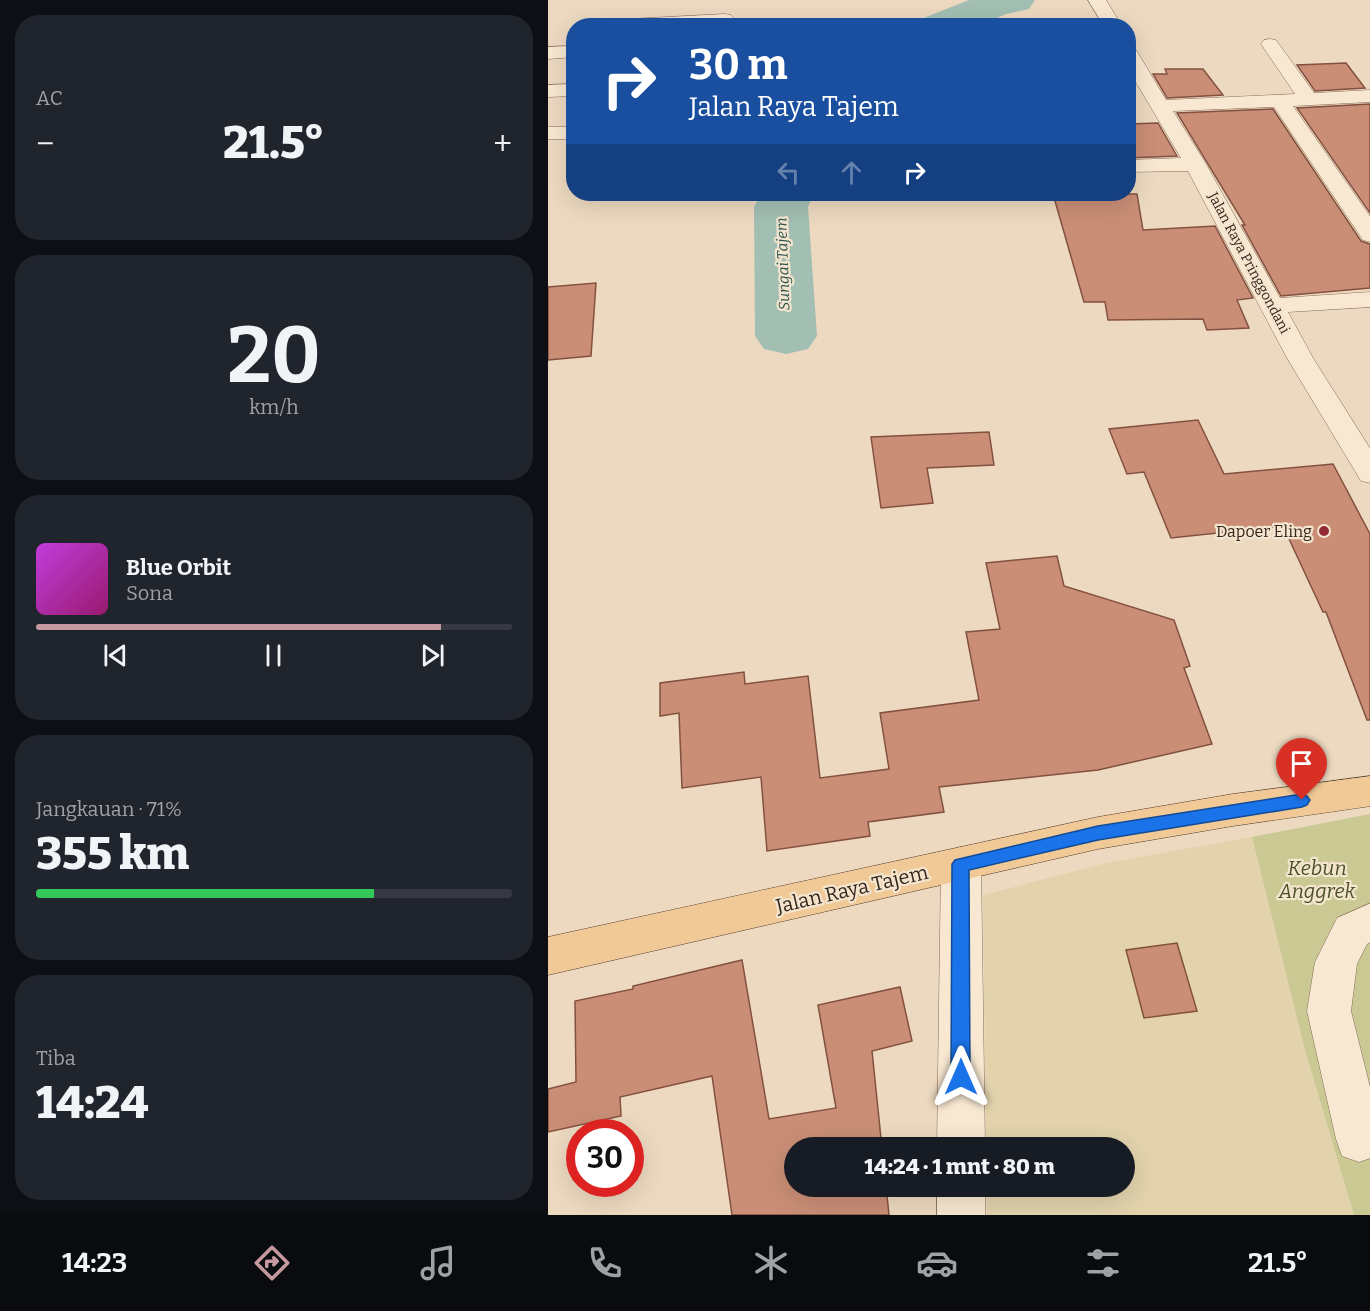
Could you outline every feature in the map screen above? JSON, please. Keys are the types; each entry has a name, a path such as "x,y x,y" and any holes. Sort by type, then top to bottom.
{"main road":[{"name":"Jalan Raya Tajem","path":"548,957 1098,833 1233,810 1370,791"}],"street":[{"path":"723,0 725,18"},
{"path":"1097,0 1107,18"},
{"path":"1270,44 1308,99"},
{"path":"548,53 566,52"},
{"name":"Jalan Raya Pringgondani","path":"1136,66 1195,164 1271,306 1370,474"},
{"path":"548,91 566,90"},
{"path":"1160,106 1370,96"},
{"path":"1279,100 1370,235"},
{"path":"548,133 566,133"},
{"path":"1136,166 1195,164"},
{"path":"1271,306 1370,299"},
{"path":"961,864 961,1137"},
{"path":"1359,1139 1328,1011 1336,962 1352,931 1370,921"},
{"path":"961,1197 961,1215"}],"shaded area":[{"path":"1252,837 1305,1050 1354,1215 987,1215 987,1197 1135,1197 1135,1137 986,1137 983,895 1106,863"}],"green space":[{"name":"Kebun Anggrek","path":"1370,814 1370,1215 1354,1215 1305,1050 1252,837"}],"building":[{"path":"1346,63 1365,88 1315,91 1297,65"},
{"path":"1165,69 1203,69 1223,95 1167,98 1153,74 1167,74"},
{"path":"1370,104 1370,213 1297,108"},
{"path":"1273,109 1361,241 1370,244 1370,288 1281,296 1242,225 1245,225 1177,113"},
{"path":"1158,123 1177,156 1136,158 1136,124"},
{"path":"1136,194 1143,230 1215,226 1253,298 1237,300 1249,328 1207,330 1203,319 1108,320 1105,302 1084,302 1055,201 1136,201"},
{"path":"596,283 591,356 548,360 548,287"},
{"path":"1198,420 1224,474 1333,464 1370,534 1370,720 1367,720 1326,612 1323,612 1283,526 1171,538 1144,472 1127,474 1109,429"},
{"path":"989,432 994,465 927,468 933,503 881,508 871,437"},
{"path":"1057,556 1064,586 1174,620 1190,666 1184,668 1212,744 1098,770 939,787 944,812 868,822 870,836 767,851 761,777 682,788 679,713 660,716 660,683 744,672 745,684 808,676 820,778 889,769 880,713 979,700 966,632 1000,629 986,563"},
{"path":"1177,943 1197,1011 1144,1018 1126,950"},
{"path":"742,960 769,1119 836,1108 818,1005 900,987 912,1041 872,1051 881,1137 784,1137 784,1197 887,1197 889,1215 732,1215 712,1076 620,1097 621,1116 607,1119 566,1119 566,1128 548,1132 548,1089 576,1082 575,1001 633,989 633,986"}],"waterway":[{"name":"Sungai Tajem","path":"961,18 995,4 1015,0"},
{"name":"Sungai Tajem","path":"784,201 781,207 786,336"}],"place":[{"name":"Dapoer Eling","path":"1324,531"}],"route":[{"path":"961,1077 961,864 1098,833 1302,800"}]}
